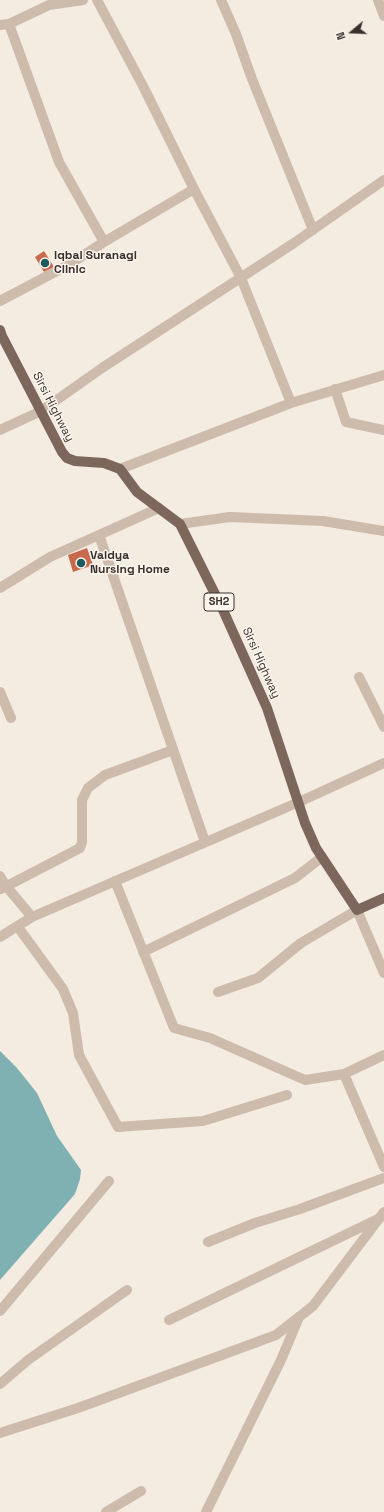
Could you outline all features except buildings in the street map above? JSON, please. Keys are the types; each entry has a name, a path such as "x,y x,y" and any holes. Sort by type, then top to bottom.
{"main road":[{"name":"Sirsi Highway","path":"0,330 62,452 67,458 75,461 104,463 120,469 137,492 180,524 223,610 267,708 305,824 316,848 357,910"},
{"path":"357,910 384,898"}],"street":[{"path":"83,0 48,2 4,25 59,162 104,242"},
{"path":"97,0 143,86 194,189 241,278 291,403"},
{"path":"220,0 236,34 252,79 313,230"},
{"path":"378,0 384,16"},
{"path":"0,430 41,411 102,368 313,230 384,180"},
{"path":"0,301 70,264 104,242 194,189"},
{"path":"120,469 291,403 384,374"},
{"path":"335,389 346,422 384,430"},
{"path":"0,588 50,557 159,508"},
{"path":"180,524 230,517 323,521 384,531"},
{"path":"99,535 205,842"},
{"path":"359,677 384,727"},
{"path":"0,692 11,718"},
{"path":"3,887 80,848 82,842 82,800 88,788 105,775 173,750"},
{"path":"0,937 32,917 299,802 384,763"},
{"path":"143,952 288,882 322,857"},
{"path":"0,876 3,887 32,917"},
{"path":"115,881 174,1028 210,1038 305,1080 344,1074 384,1055"},
{"path":"218,992 258,978 301,943 357,910 384,973"},
{"path":"18,926 63,989 73,1013 79,1055 118,1127 203,1120 287,1095"},
{"path":"344,1074 384,1167"},
{"path":"208,1242 254,1223 300,1209 384,1178"},
{"path":"0,1311 109,1181"},
{"path":"0,1433 78,1408 276,1335 313,1306 382,1215"},
{"path":"169,1320 382,1215"},
{"path":"0,1384 28,1360 127,1290"},
{"path":"206,1512 281,1360 299,1317"},
{"path":"106,1512 141,1491"}],"water":[{"path":"0,1051 17,1068 37,1093 57,1136 81,1170 80,1179 75,1194 0,1280"}],"place":[{"name":"Iqbal Suranagi Clinic","path":"45,263"},
{"name":"Vaidya Nursing Home","path":"81,563"}]}
